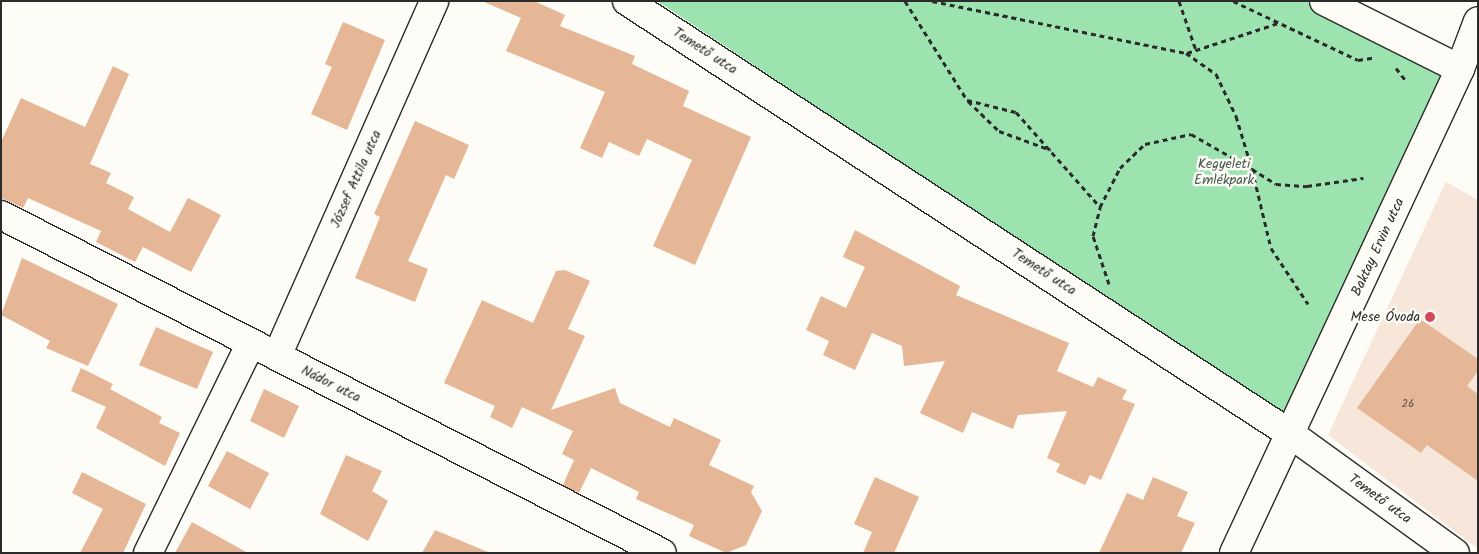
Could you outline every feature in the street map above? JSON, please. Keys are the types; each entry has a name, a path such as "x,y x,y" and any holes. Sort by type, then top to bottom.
{"street":[{"name":"József Attila utca","path":"277,356 434,1"},
{"name":"Temető utca","path":"627,1 1292,435 1455,553"},
{"path":"1324,1 1460,68"},
{"name":"Baktay Ervin utca","path":"1234,553 1292,435 1460,68 1478,20"},
{"name":"Nádor utca","path":"1,215 662,553"},
{"path":"148,553 250,344"}],"path":[{"path":"906,1 967,100 999,131 1052,150"},
{"path":"932,1 1186,53 1216,74 1236,116 1252,169 1271,248 1308,304"},
{"path":"1179,1 1196,50"},
{"path":"1233,1 1358,60 1384,57"},
{"path":"1186,53 1280,23"},
{"path":"1390,63 1406,81"},
{"path":"967,100 1016,112 1052,150 1100,207"},
{"path":"1110,289 1093,236 1100,207 1120,168 1145,144 1191,134 1276,184 1307,186 1363,178"}],"shaded area":[{"name":"Mese Óvoda","path":"1446,182 1478,200 1478,549 1328,435"}],"green space":[{"name":"Kegyeleti Emlékpark","path":"657,1 1324,1 1460,69 1292,435 1123,309"}],"building":[{"path":"482,1 534,1 565,15 560,26 635,56 632,64 689,91 683,106 751,137 695,265 653,246 692,160 647,139 639,156 609,142 602,158 580,148 605,92 506,51 521,18"},
{"path":"343,22 385,40 347,130 311,114 332,67 325,64"},
{"path":"113,66 129,74 90,164 111,173 106,183 134,197 128,209 170,232 188,198 221,215 191,272 143,247 135,262 96,242 101,231 28,198 23,208 1,198 1,142 21,98 85,127"},
{"path":"415,121 469,145 454,179 446,175 408,261 428,269 415,302 355,278 380,217 374,214"},
{"path":"855,230 960,286 956,295 1069,343 1057,371 1093,387 1098,377 1127,390 1122,399 1135,404 1101,480 1090,475 1085,485 1056,472 1060,464 1047,458 1067,411 1018,415 1013,429 972,412 963,433 920,413 945,361 904,366 902,346 872,333 855,370 823,355 829,341 806,330 821,296 846,308 865,267 843,257"},
{"path":"22,258 118,304 88,366 46,348 50,341 1,315"},
{"path":"565,270 590,281 568,329 585,336 551,410 615,388 620,403 670,427 674,418 721,440 709,465 754,486 751,492 762,511 746,545 726,553 689,536 694,525 636,499 639,492 591,468 579,493 563,485 574,460 562,454 573,431 522,407 512,428 490,417 495,406 444,383 482,300 533,323 556,271"},
{"path":"1420,319 1478,359 1478,371 1467,386 1478,394 1478,481 1427,445 1421,453 1357,408"},
{"path":"156,327 213,352 197,389 139,365"},
{"path":"81,368 113,384 110,389 162,417 159,423 180,433 165,466 96,428 106,407 71,391"},
{"path":"264,389 299,406 284,438 250,421"},
{"path":"227,451 269,473 250,509 208,486"},
{"path":"346,455 382,471 372,491 388,501 368,541 320,514"},
{"path":"82,472 146,504 123,553 80,553 103,509 72,493"},
{"path":"875,477 919,497 894,553 863,553 872,532 854,524"},
{"path":"1153,477 1188,492 1177,516 1195,523 1181,553 1099,553 1127,493 1143,500"},
{"path":"192,522 248,553 175,553"},
{"path":"435,530 488,552 488,553 422,553"}],"place":[{"name":"Mese Óvoda","path":"1430,317"}]}
